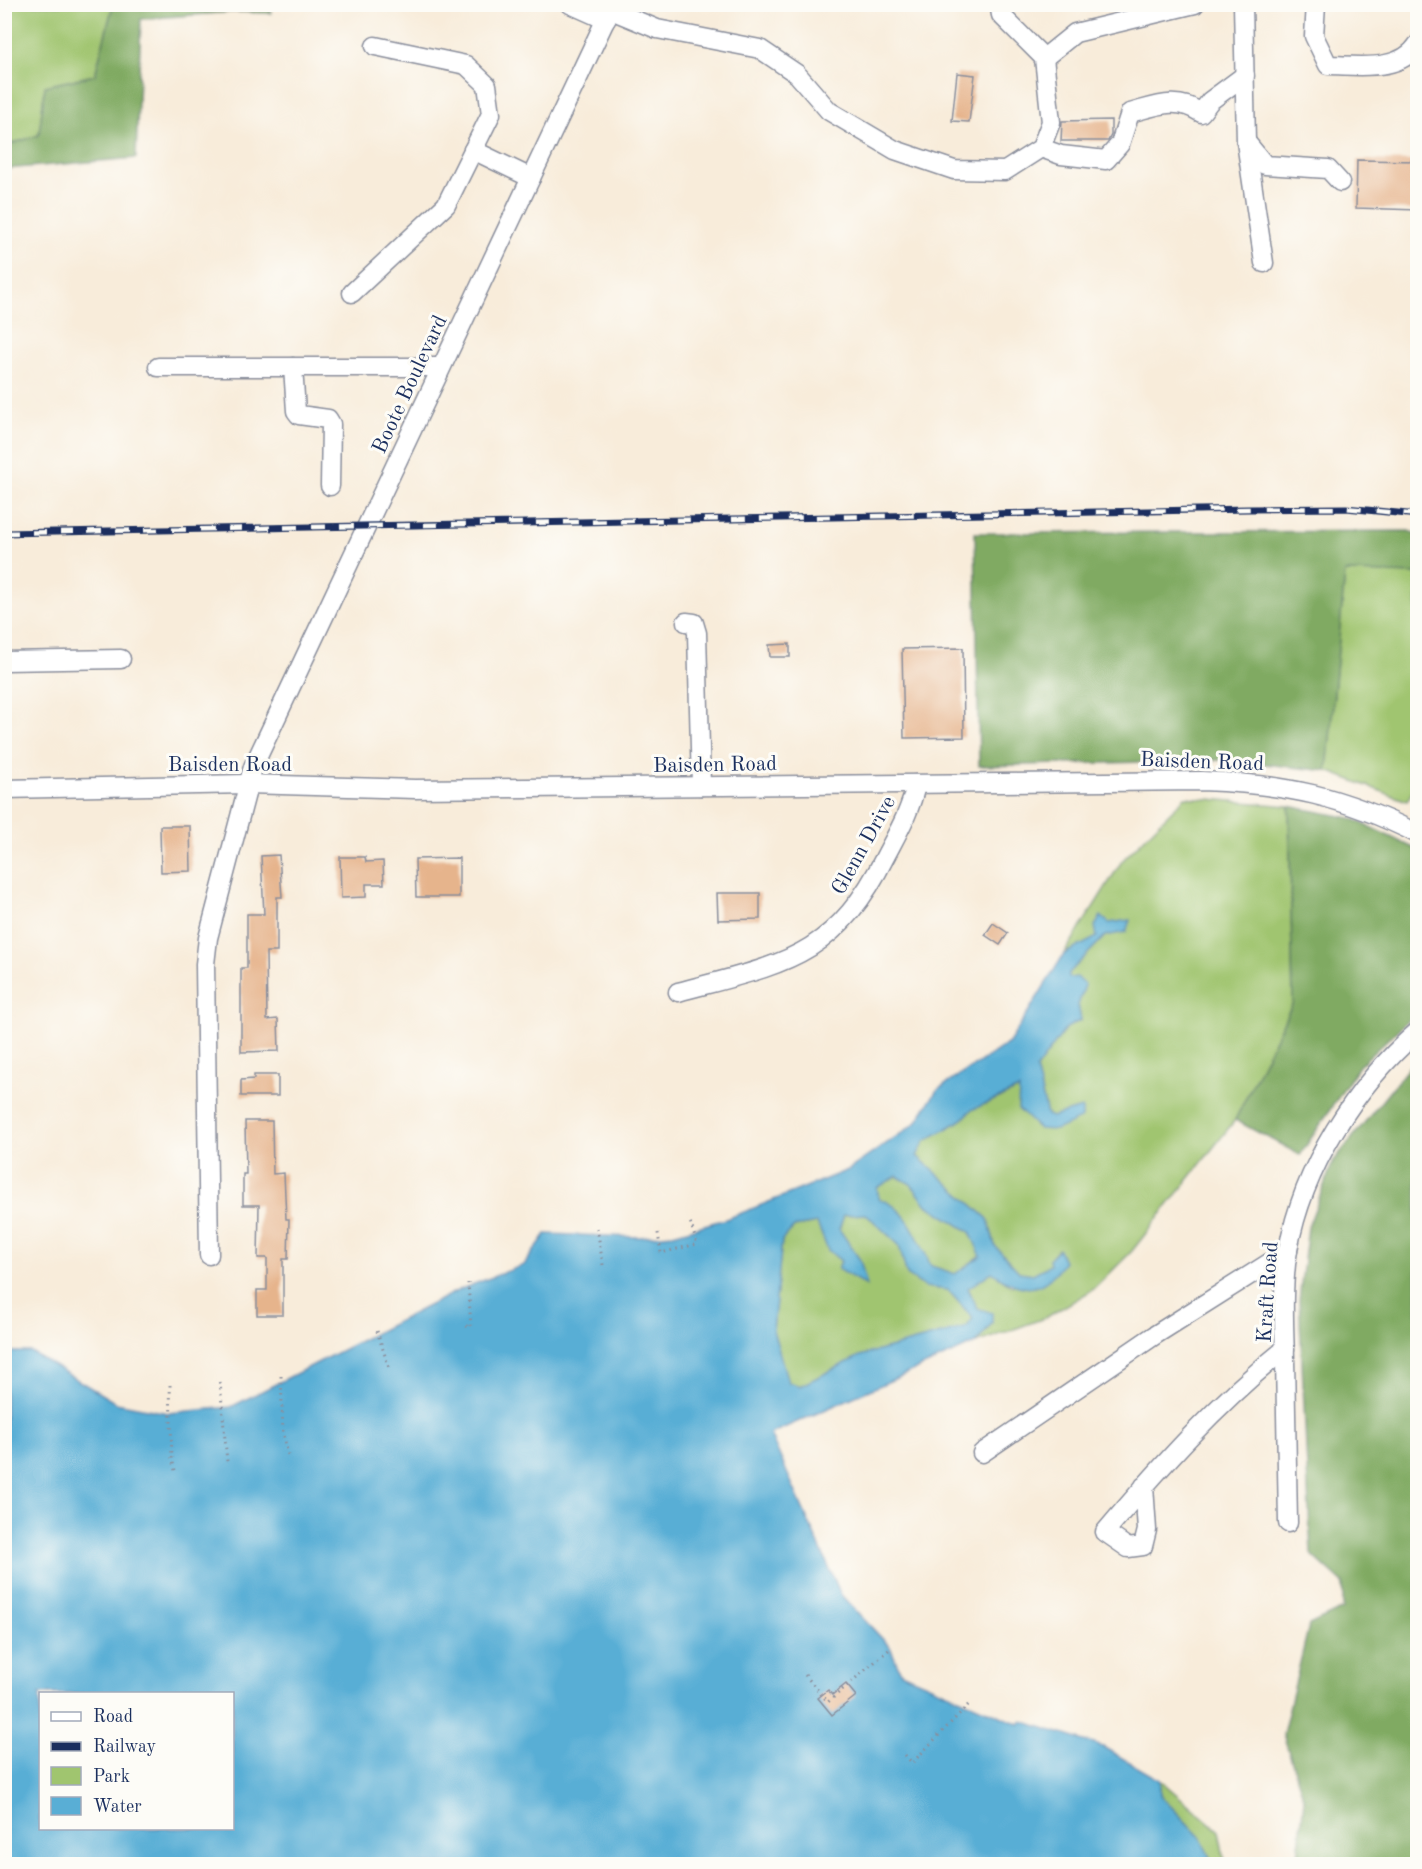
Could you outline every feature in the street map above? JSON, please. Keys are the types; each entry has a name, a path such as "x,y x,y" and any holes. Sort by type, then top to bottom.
{"street":[{"path":"570,4 610,11 657,29 760,49 796,74 829,111 895,150 954,171 1005,171 1041,148 1051,122 1044,58 1001,15 999,4"},
{"path":"1044,58 1075,33 1158,8 1195,4"},
{"path":"1243,4 1246,142 1264,263"},
{"path":"1316,4 1314,36 1328,65 1389,65 1414,50 1418,44"},
{"name":"Boote Boulevard","path":"209,1256 205,964 208,938 247,784 610,11"},
{"path":"352,293 446,204 491,114 487,86 466,65 375,46"},
{"path":"1041,148 1061,154 1106,160 1120,144 1130,113 1175,103 1188,104 1201,113 1210,101 1245,75"},
{"path":"1246,142 1265,165 1328,169 1340,182"},
{"path":"473,150 531,178"},
{"path":"158,367 441,367"},
{"path":"293,367 296,411 299,415 328,419 331,424 330,486"},
{"path":"686,622 694,623 697,633 701,786"},
{"path":"4,661 121,659"},
{"name":"Baisden Road","path":"4,789 247,784 415,789 1202,781 1276,786 1342,800 1418,834"},
{"name":"Glenn Drive","path":"678,992 777,965 816,945 832,932 852,911 879,871 913,802 916,784"},
{"name":"Kraft Road","path":"1288,1523 1285,1349 1288,1251 1299,1210 1333,1134 1360,1090 1390,1056 1418,1031"},
{"path":"982,1453 1155,1335 1288,1251"},
{"path":"1144,1486 1205,1419 1242,1383 1285,1349"}],"path":[{"path":"658,1233 661,1252 697,1244 690,1221"},
{"path":"597,1228 603,1265"},
{"path":"466,1326 471,1327 468,1283"},
{"path":"377,1331 390,1371"},
{"path":"4,1351 5,1345"},
{"path":"281,1376 283,1432 288,1455"},
{"path":"220,1382 227,1462"},
{"path":"170,1385 172,1459 176,1474"},
{"path":"805,1675 828,1702 892,1647"},
{"path":"905,1755 912,1763 970,1703"}],"green space":[{"path":"5,5 113,5 95,75 45,86 39,135 5,146"},
{"path":"113,5 272,5 271,13 233,12 141,19 136,158 5,169 5,146 39,135 45,86 95,75"},
{"path":"1409,531 1417,534 1417,574 1345,572 1327,771 1228,760 979,766 975,533"},
{"path":"1345,571 1417,574 1417,783 1407,801 1327,771"},
{"path":"1185,797 1289,806 1293,1003 1235,1120 1132,1251 1094,1289 1047,1317 976,1343 992,1323 977,1308 968,1288 992,1272 1012,1286 1064,1261 1058,1249 1049,1259 1050,1265 1033,1274 1019,1272 995,1246 988,1219 917,1156 925,1141 963,1119 971,1110 1020,1089 1039,1129 1082,1108 1052,1117 1047,1115 1036,1069 1066,1028 1081,1020 1078,1005 1085,985 1068,978 1069,973 1105,936 1118,932 1130,921 1064,954 1122,861"},
{"path":"1289,806 1351,818 1418,850 1417,1012 1359,1066 1300,1155 1235,1120 1293,1003"},
{"path":"1417,1057 1417,1864 1283,1864 1298,1857 1304,1799 1283,1734 1309,1625 1343,1609 1343,1583 1311,1554 1299,1300 1308,1227 1333,1162"},
{"path":"896,1176 911,1184 927,1205 970,1232 981,1255 955,1274 931,1266 910,1224 879,1199 877,1187"},
{"path":"866,1214 899,1245 907,1275 926,1287 948,1290 973,1318 968,1327 860,1356 800,1386 787,1382 773,1330 782,1240 794,1227 817,1223 828,1250 841,1261 838,1269 866,1285 860,1260 839,1229 844,1215"},
{"path":"1160,1780 1219,1831 1224,1858 1229,1864 1213,1864 1200,1837 1160,1795"}],"water":[{"path":"1101,916 1109,923 1130,920 1126,932 1105,936 1069,973 1069,978 1077,977 1085,985 1078,1005 1081,1020 1066,1028 1036,1069 1047,1115 1052,1117 1082,1108 1082,1118 1056,1130 1039,1129 1018,1109 1019,1089 971,1110 963,1119 925,1141 917,1156 988,1219 995,1246 1019,1272 1033,1274 1050,1265 1049,1259 1059,1249 1064,1262 1047,1281 1031,1288 1013,1284 992,1272 968,1288 977,1308 992,1313 992,1323 976,1343 770,1434 841,1595 890,1647 901,1673 1019,1724 1022,1721 1103,1747 1160,1780 1160,1795 1200,1837 1213,1864 5,1864 5,1352 31,1352 116,1403 168,1413 231,1407 461,1289 524,1265 546,1234 640,1237 673,1234 729,1218 848,1170 916,1123 937,1090 1009,1043 1064,954 1097,937 1095,926","holes":["897,1176 911,1184 927,1205 970,1232 981,1256 955,1274 931,1266 905,1217 898,1209 879,1199 877,1188","866,1214 899,1245 907,1275 925,1287 948,1290 973,1318 967,1327 860,1356 800,1386 788,1382 773,1330 782,1240 794,1227 817,1223 828,1250 841,1261 838,1269 867,1286 860,1260 839,1229 844,1215"]}],"building":[{"path":"957,73 975,75 969,122 952,121"},
{"path":"1111,120 1111,135 1108,141 1061,141 1062,121"},
{"path":"1357,160 1418,161 1418,210 1356,208"},
{"path":"790,644 790,657 770,657 769,645"},
{"path":"963,648 964,737 904,738 902,649"},
{"path":"160,826 190,826 191,871 161,872"},
{"path":"279,855 282,897 277,897 277,952 266,952 267,1020 278,1019 279,1051 241,1052 241,968 247,968 247,914 264,914 261,856"},
{"path":"340,857 365,857 366,862 383,861 384,884 366,884 366,897 341,898"},
{"path":"459,858 459,897 416,897 415,859"},
{"path":"717,893 760,893 760,919 718,920"},
{"path":"993,923 1008,933 1000,945 985,935"},
{"path":"254,1075 278,1075 278,1096 241,1096 241,1080 254,1079"},
{"path":"245,1121 272,1121 273,1174 284,1173 286,1219 289,1219 288,1259 283,1259 283,1315 257,1315 257,1290 267,1290 267,1258 258,1258 259,1205 243,1205 243,1174 246,1174"},
{"path":"846,1684 856,1696 832,1715 818,1698 828,1690 832,1695"}],"railway":[{"path":"4,533 1249,509 1346,508 1418,515"}]}
